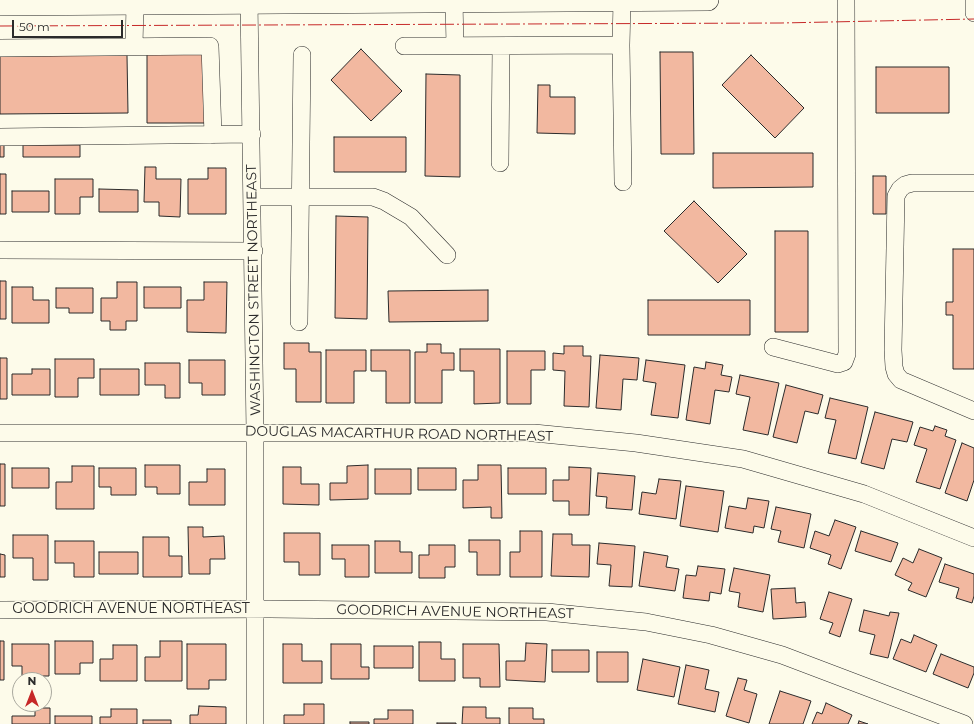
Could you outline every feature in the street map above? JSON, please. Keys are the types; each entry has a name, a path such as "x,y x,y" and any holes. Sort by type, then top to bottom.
{"main road":[{"path":"0,5 135,5 250,2 708,0"}],"street":[{"path":"773,347 838,364 844,362 847,354 846,0"},
{"path":"974,0 974,13"},
{"path":"454,1 455,46"},
{"path":"622,1 621,45 623,182"},
{"name":"WASHINGTON STREET NORTHEAST","path":"250,2 254,251 256,609 255,724"},
{"path":"134,46 135,5"},
{"path":"404,46 621,45"},
{"path":"0,48 210,46 213,135"},
{"path":"500,163 501,46"},
{"path":"299,322 302,55"},
{"path":"0,137 252,134"},
{"path":"974,183 905,185 900,189 896,196 893,350 894,367 896,374 901,380 974,412"},
{"path":"253,198 374,197 384,201 411,217 447,256"},
{"path":"0,250 254,251"},
{"name":"DOUGLAS MACARTHUR ROAD NORTHEAST","path":"0,433 534,433 643,444 743,459 864,494 974,538"},
{"name":"GOODRICH AVENUE NORTHEAST","path":"0,610 256,609 547,612 646,622 711,635 782,655 964,724"}],"building":[{"path":"361,49 402,91 371,121 331,80"},
{"path":"660,52 693,52 694,154 661,154"},
{"path":"147,54 205,54 205,123 147,123"},
{"path":"127,55 128,113 0,114 0,56"},
{"path":"751,55 804,108 775,138 722,85"},
{"path":"876,67 949,67 949,113 876,113"},
{"path":"426,74 460,75 460,177 425,176"},
{"path":"538,85 550,85 550,97 575,97 575,134 537,133"},
{"path":"334,137 406,137 406,172 334,172"},
{"path":"0,145 4,145 4,157 0,157"},
{"path":"23,145 80,145 80,157 23,157"},
{"path":"713,153 813,153 813,187 713,188"},
{"path":"145,167 156,167 156,179 181,179 180,217 159,216 159,202 144,202"},
{"path":"208,168 226,168 226,214 188,214 188,179 208,179"},
{"path":"0,174 6,174 6,214 0,214"},
{"path":"873,176 886,176 886,214 873,214"},
{"path":"55,179 93,179 93,197 80,197 80,214 55,214"},
{"path":"99,189 138,190 138,212 99,212"},
{"path":"12,191 49,191 49,212 12,212"},
{"path":"694,201 747,254 718,283 664,231"},
{"path":"336,216 368,217 367,319 335,318"},
{"path":"775,231 808,231 808,332 775,332"},
{"path":"953,249 974,249 974,369 953,369 953,315 946,315 946,302 953,302"},
{"path":"0,281 6,281 6,319 0,319"},
{"path":"117,282 137,282 137,321 126,321 126,330 110,330 110,321 101,321 101,298 117,298"},
{"path":"204,282 227,282 226,333 187,332 187,300 204,300"},
{"path":"12,287 33,287 33,300 49,300 49,323 12,323"},
{"path":"144,287 181,287 181,308 144,308"},
{"path":"56,288 93,288 93,313 69,313 69,308 56,308"},
{"path":"488,290 488,321 389,322 388,291"},
{"path":"648,300 750,300 750,335 648,335"},
{"path":"284,343 309,343 309,352 321,352 321,402 296,402 296,369 284,369"},
{"path":"427,344 441,344 441,353 454,353 454,370 442,370 442,403 415,403 415,352 427,352"},
{"path":"564,346 583,346 583,356 591,356 589,407 564,406 565,371 553,370 553,353 564,354"},
{"path":"460,349 500,349 500,403 474,404 474,371 460,371"},
{"path":"326,350 366,350 366,371 354,371 354,403 326,403"},
{"path":"371,350 410,350 410,403 386,403 386,371 371,371"},
{"path":"507,351 545,351 545,370 531,370 531,404 507,404"},
{"path":"600,355 639,358 637,380 623,379 621,410 596,408"},
{"path":"0,358 7,358 7,399 0,399"},
{"path":"55,359 94,359 94,378 78,378 78,397 55,397"},
{"path":"189,360 225,360 225,395 202,395 202,383 189,383"},
{"path":"646,360 685,365 678,418 651,415 656,383 643,381"},
{"path":"706,362 723,365 721,375 732,377 729,392 715,390 710,424 686,420 694,367 705,369"},
{"path":"145,363 180,363 180,398 165,398 165,385 145,385"},
{"path":"32,369 50,369 50,395 12,395 12,374 32,374"},
{"path":"100,369 139,369 139,395 100,395"},
{"path":"740,375 779,383 768,435 743,430 750,397 736,394"},
{"path":"786,385 823,395 818,414 805,411 797,443 773,437"},
{"path":"830,398 868,407 856,459 828,453 836,420 825,418"},
{"path":"875,412 913,422 907,442 892,439 884,469 861,463"},
{"path":"935,426 947,430 945,436 956,440 940,489 916,482 927,449 914,445 920,427 933,431"},
{"path":"962,443 974,448 974,480 967,501 945,493"},
{"path":"0,464 5,464 5,506 0,506"},
{"path":"145,465 180,465 180,494 157,494 157,487 145,487"},
{"path":"368,465 368,499 330,500 330,483 347,483 347,466"},
{"path":"478,465 501,465 502,518 491,518 491,507 463,508 463,480 478,480"},
{"path":"72,466 94,466 94,509 56,509 56,482 72,482"},
{"path":"283,467 301,467 301,484 319,484 319,505 283,504"},
{"path":"569,467 591,468 589,515 569,515 569,501 553,501 553,480 569,480"},
{"path":"12,468 49,468 49,488 12,488"},
{"path":"99,468 136,468 136,495 111,495 111,487 99,487"},
{"path":"418,468 456,468 456,490 418,490"},
{"path":"508,468 546,468 546,494 508,494"},
{"path":"207,469 225,469 225,505 189,505 189,482 207,482"},
{"path":"375,469 411,469 411,494 375,494"},
{"path":"598,473 635,476 632,510 606,508 607,497 596,496"},
{"path":"659,479 681,481 676,519 639,514 642,492 656,494"},
{"path":"686,486 724,491 718,532 680,526"},
{"path":"748,498 769,501 764,528 754,526 753,533 725,528 729,506 746,509"},
{"path":"776,507 811,514 804,548 778,542 781,531 771,529"},
{"path":"835,520 856,527 841,569 828,564 831,555 810,548 815,531 829,536"},
{"path":"188,527 203,527 203,537 224,536 225,559 210,559 210,574 189,574"},
{"path":"520,531 542,531 542,577 510,577 510,552 520,552"},
{"path":"861,531 898,543 891,562 855,551"},
{"path":"284,533 320,533 320,575 299,575 299,562 284,562"},
{"path":"553,534 572,534 572,545 590,545 589,577 551,576"},
{"path":"13,535 48,535 48,580 33,580 33,558 13,558"},
{"path":"143,537 169,537 169,556 182,556 182,577 143,577"},
{"path":"469,540 500,540 500,575 477,575 477,552 469,552"},
{"path":"55,541 94,541 94,577 74,577 74,563 55,563"},
{"path":"375,541 400,541 400,552 412,552 412,573 375,573"},
{"path":"599,543 635,546 632,587 609,586 611,565 597,564"},
{"path":"332,545 369,545 369,577 345,577 345,559 332,559"},
{"path":"429,545 455,545 455,567 445,567 445,578 419,578 419,555 429,555"},
{"path":"919,549 942,558 926,597 908,590 912,583 895,575 903,558 913,563"},
{"path":"99,552 138,552 138,574 99,574"},
{"path":"644,552 668,556 666,567 679,569 675,591 639,586"},
{"path":"0,554 5,555 5,577 0,577"},
{"path":"945,564 974,574 974,596 972,603 956,598 959,588 939,582"},
{"path":"698,566 725,569 721,594 710,592 709,601 683,598 686,575 696,576"},
{"path":"734,568 770,575 763,612 738,607 740,593 729,591"},
{"path":"795,588 796,603 805,602 806,617 773,619 771,589"},
{"path":"829,592 852,599 840,637 829,633 833,623 820,619"},
{"path":"864,610 889,616 890,612 899,613 888,658 870,654 875,635 859,631"},
{"path":"914,635 937,645 926,672 893,659 901,639 911,643"},
{"path":"0,641 4,641 4,680 0,680"},
{"path":"55,641 93,641 93,663 80,663 80,674 55,674"},
{"path":"160,641 182,641 182,681 145,681 145,657 160,657"},
{"path":"419,642 441,642 441,659 455,659 455,681 419,681"},
{"path":"526,643 547,644 545,682 506,680 506,661 525,661"},
{"path":"12,644 49,644 49,672 22,672 22,666 12,666"},
{"path":"187,644 226,644 226,680 209,680 209,689 187,689"},
{"path":"283,644 302,644 302,661 322,661 322,683 283,683"},
{"path":"331,644 361,644 361,667 369,667 369,679 331,679"},
{"path":"463,644 499,644 500,687 480,687 480,678 463,678"},
{"path":"113,645 137,645 137,681 100,681 100,659 113,659"},
{"path":"374,646 413,646 413,668 374,668"},
{"path":"552,650 589,650 589,672 552,672"},
{"path":"597,652 628,652 628,682 597,682"},
{"path":"941,654 974,667 974,673 968,688 933,674"},
{"path":"643,659 680,667 674,697 637,690"},
{"path":"686,665 709,670 705,689 719,692 715,712 678,704"},
{"path":"738,678 747,680 744,690 757,694 749,723 726,716"},
{"path":"780,691 811,701 803,724 769,724"},
{"path":"826,703 852,715 848,724 812,724 817,712 822,714"},
{"path":"304,704 324,704 324,724 284,724 284,715 304,715"},
{"path":"199,706 226,707 226,724 190,724 190,715 198,715"},
{"path":"463,707 486,707 486,718 500,718 500,724 462,724"},
{"path":"509,708 533,708 533,719 544,719 544,724 509,724"},
{"path":"111,709 137,709 137,724 100,724 100,717 111,717"},
{"path":"388,710 413,710 413,724 374,724 374,719 388,719"},
{"path":"35,712 50,712 50,724 12,724 12,716 35,716"},
{"path":"55,716 92,716 92,724 55,724"},
{"path":"143,720 171,720 171,724 143,724"},
{"path":"859,721 868,724 858,724"},
{"path":"350,722 369,722 369,724 350,724"},
{"path":"456,723 456,724 437,724"}],"power":[{"path":"0,26 781,23 974,19"}]}
